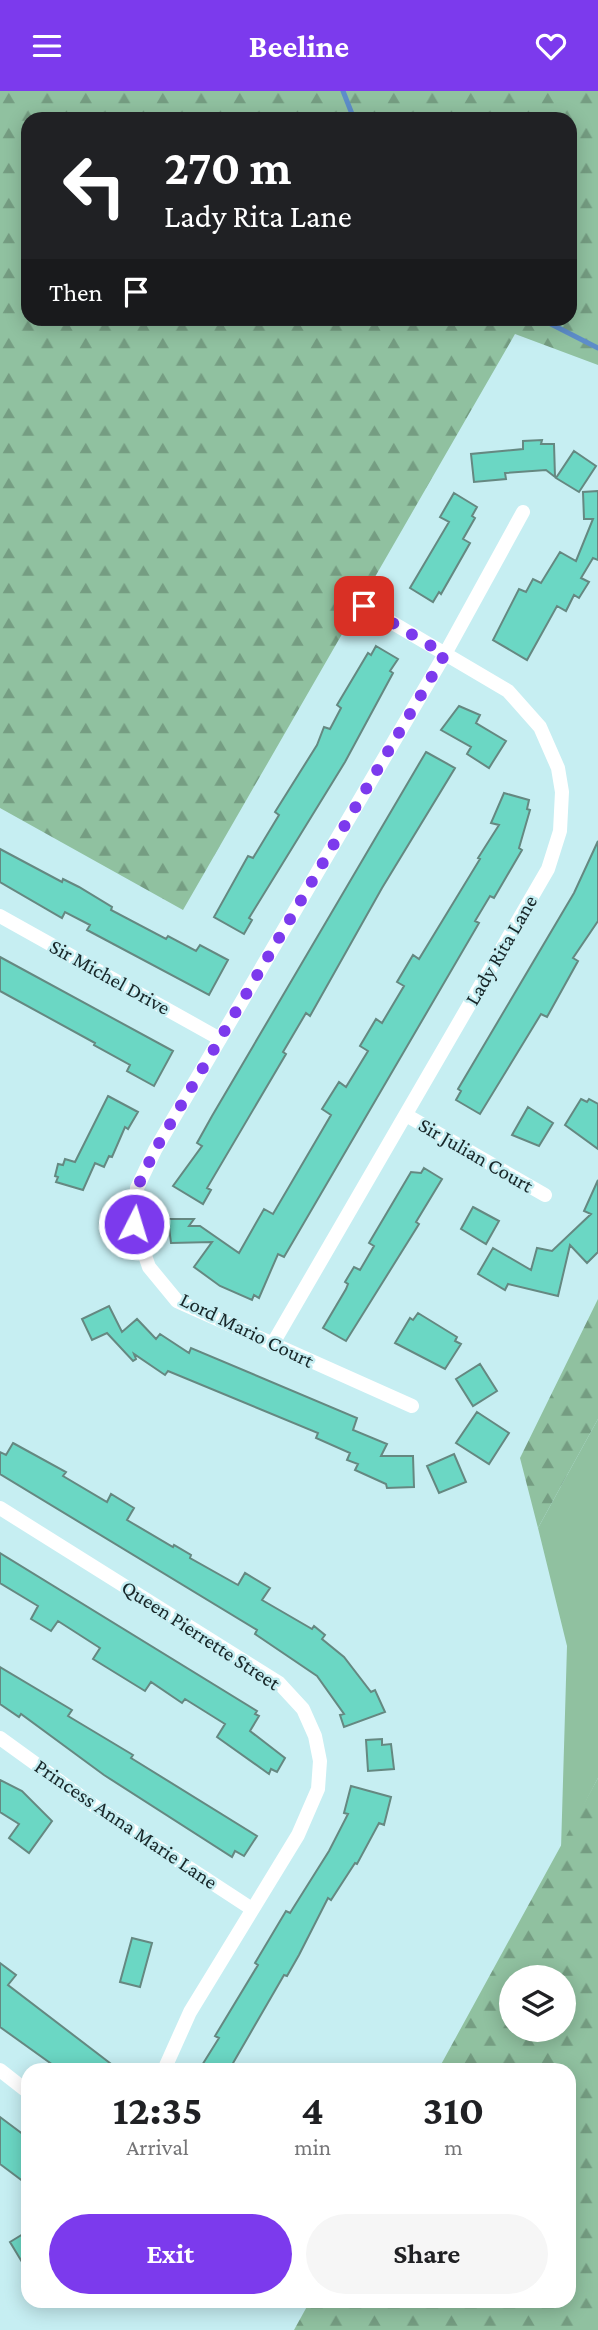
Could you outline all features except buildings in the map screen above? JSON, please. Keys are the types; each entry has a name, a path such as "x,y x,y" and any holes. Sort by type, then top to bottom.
{"street":[{"name":"Lord Mario Court","path":"412,1406 177,1301 149,1267 134,1224 137,1188 220,1039 445,654 523,512"},
{"name":"Lady Rita Lane","path":"272,1345 548,869 560,831 562,792 558,768 540,727 508,691 364,606"},
{"name":"Sir Michel Drive","path":"0,916 220,1039"},
{"name":"Sir Julian Court","path":"406,1115 545,1195"},
{"name":"Queen Pierrette Street","path":"0,1508 265,1673 293,1695 303,1709 319,1749 318,1789 298,1835 190,2012 167,2063"},
{"name":"Princess Anna Marie Lane","path":"0,1738 87,1801 252,1909"},
{"path":"0,2070 21,2086"}],"green space":[{"path":"0,91 598,91 598,365 515,334 183,910 0,808"},
{"path":"598,1299 598,1419 538,1528 520,1458"},
{"path":"598,1419 598,1778 561,1849 567,1646 538,1528"},
{"path":"598,1778 598,2330 294,2330 306,2308 576,2308 576,2063 442,2063"}],"waterway":[{"path":"343,91 351,112"},
{"path":"555,326 598,348"}],"route":[{"path":"134,1224 137,1188 155,1150 445,654 364,606"}]}
